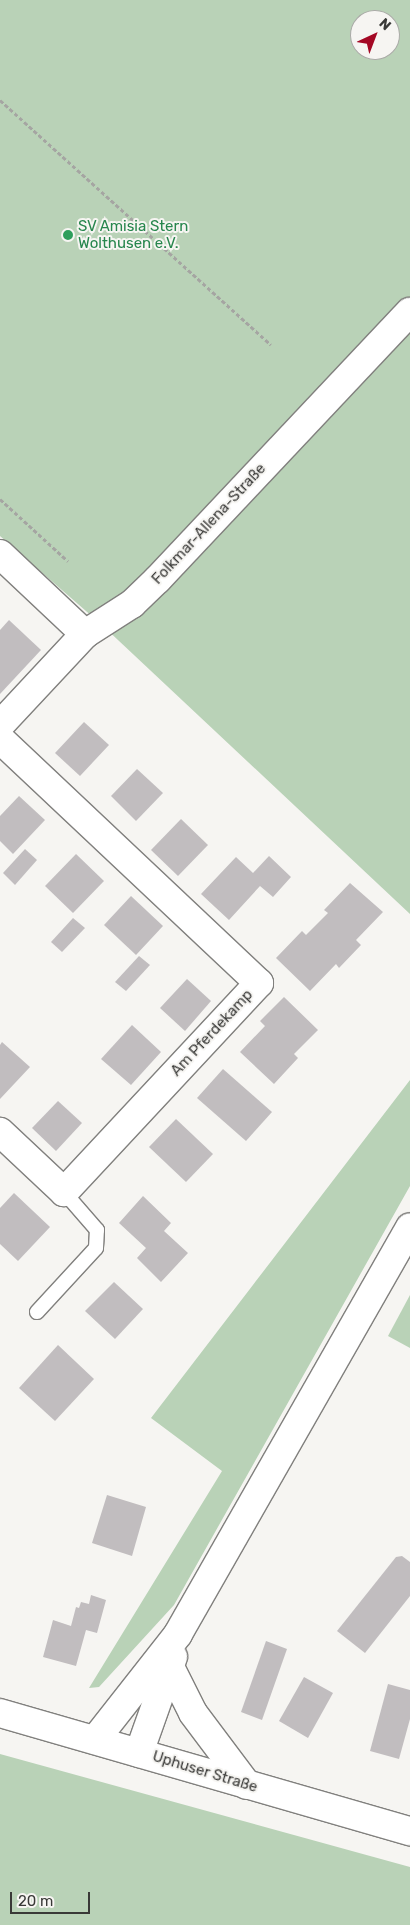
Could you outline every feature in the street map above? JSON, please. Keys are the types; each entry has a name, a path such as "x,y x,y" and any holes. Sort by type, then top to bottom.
{"main road":[{"name":"Folkmar-Allena-Straße","path":"0,725 85,634 132,604 158,579 410,312"},
{"path":"0,554 85,634"},
{"name":"Am Pferdekamp","path":"0,739 259,983 64,1192"},
{"path":"0,1132 64,1192"},
{"path":"94,1740 178,1634 410,1227"},
{"path":"140,1753 171,1669 178,1634"},
{"path":"171,1669 193,1713 247,1785"},
{"name":"Uphuser Straße","path":"0,1713 410,1831"}],"lane":[{"path":"37,1312 96,1248 97,1230 64,1192"}],"path":[{"path":"0,100 271,345"},
{"path":"0,499 68,561"}],"green space":[{"path":"0,0 410,0 410,914 102,625 0,536"},
{"path":"410,1080 410,1186 174,1605 99,1687 89,1688 222,1471 151,1418"},
{"path":"410,1295 410,1348 388,1336"},
{"path":"0,1754 410,1867 410,1925 0,1925"}],"building":[{"path":"9,620 41,650 0,694 0,630"},
{"path":"84,722 109,745 80,776 55,753"},
{"path":"137,769 163,793 136,821 111,796"},
{"path":"19,796 45,820 13,854 0,841 0,816"},
{"path":"181,819 208,845 178,876 151,850"},
{"path":"25,849 37,860 15,885 3,873"},
{"path":"76,854 104,881 73,913 45,886"},
{"path":"269,856 291,877 273,897 260,886 229,920 201,894 236,857 253,873"},
{"path":"350,883 383,912 356,940 361,945 339,968 336,964 310,991 276,958 302,931 306,935 328,913 324,910"},
{"path":"131,896 163,926 136,955 104,925"},
{"path":"73,918 85,928 62,952 51,942"},
{"path":"139,956 150,965 126,991 115,982"},
{"path":"187,979 211,1001 185,1031 160,1008"},
{"path":"284,997 318,1030 294,1054 298,1058 274,1084 240,1052 265,1026 260,1021"},
{"path":"132,1025 161,1052 131,1085 101,1059"},
{"path":"2,1042 30,1067 0,1099 0,1045"},
{"path":"223,1069 272,1112 246,1141 197,1098"},
{"path":"58,1101 82,1123 56,1151 32,1128"},
{"path":"176,1119 213,1154 186,1182 149,1147"},
{"path":"14,1193 50,1227 18,1261 0,1244 0,1208"},
{"path":"143,1196 171,1223 164,1231 188,1253 161,1282 137,1258 146,1248 119,1223"},
{"path":"114,1282 143,1309 115,1339 85,1311"},
{"path":"58,1345 94,1379 55,1421 19,1388"},
{"path":"107,1495 146,1507 132,1556 92,1543"},
{"path":"402,1556 410,1562 410,1596 365,1653 337,1631 396,1557"},
{"path":"91,1595 106,1600 97,1633 86,1630 76,1666 43,1657 53,1620 71,1626 76,1607 79,1608 81,1602 89,1604"},
{"path":"266,1641 287,1649 262,1720 241,1712"},
{"path":"304,1677 333,1693 308,1738 279,1721"},
{"path":"388,1684 410,1690 410,1719 399,1759 370,1751"}],"place":[{"name":"SV Amisia Stern Wolthusen e.V.","path":"68,235"}]}
